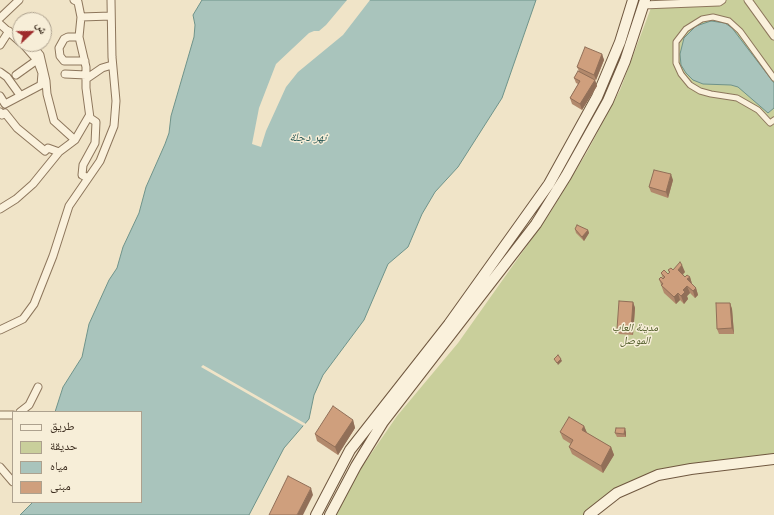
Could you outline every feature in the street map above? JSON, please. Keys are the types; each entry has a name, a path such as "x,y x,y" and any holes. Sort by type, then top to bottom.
{"main road":[{"path":"316,515 350,450 431,347 549,184 597,97 620,42 634,0"},
{"path":"330,515 356,466 383,422 536,224 608,101 625,61 644,2"},
{"path":"501,252 510,258"},
{"path":"589,515 617,493 658,476 691,469 774,459"}],"street":[{"path":"0,18 19,0"},
{"path":"74,0 78,2 81,17 79,37 85,61 90,118 96,122 95,143 83,165 82,175 88,178"},
{"path":"0,330 23,320 34,304 53,256 69,206 100,161 114,126 116,101 112,65 111,0"},
{"path":"644,2 719,2 722,0"},
{"path":"748,0 774,36"},
{"path":"81,17 111,16"},
{"path":"774,78 740,31 729,21 713,17 702,19 686,29 676,42 676,63 681,74 690,85 700,91 737,98 758,110 770,123 774,120"},
{"path":"0,24 12,34"},
{"path":"0,45 9,31"},
{"path":"79,37 68,37 64,39 59,48 60,56 64,62 85,61"},
{"path":"0,96 5,104 41,85 42,73 37,60 30,52"},
{"path":"38,52 40,55 46,81 47,94 54,121 75,140"},
{"path":"16,75 37,60"},
{"path":"65,74 86,77 102,68 112,65"},
{"path":"0,72 7,77 20,95"},
{"path":"0,112 2,115 5,113 18,128 45,151 48,148 59,152"},
{"path":"0,209 16,199 33,184 59,152 75,140 90,116"},
{"path":"21,411 29,405 38,387"},
{"path":"0,415 12,415"},
{"path":"0,467 12,481"}],"green space":[{"name":"مدينة العاب الموصل","path":"654,0 774,0 774,455 679,467 594,505 583,515 336,515 355,477 397,416 458,343 550,213 587,152 620,90"}],"water":[{"name":"نهر دجلة","path":"202,0 536,0 502,98 458,167 435,192 422,214 408,247 388,264 364,320 323,375 314,395 309,419 284,448 249,515 20,515 32,503 142,503 142,411 55,411 63,387 82,357 89,324 109,280 117,268 123,247 139,213 146,187 169,133 171,116 194,37 195,25 193,15"},
{"path":"711,21 725,23 732,28 774,83 774,108 768,113 738,87 731,85 703,84 693,80 681,65 680,54 684,38 696,26"}],"pier":[{"path":"347,0 370,0 343,35 298,72 286,87 266,131 261,147 252,144 259,108 276,64 309,33 319,31 326,25"},
{"path":"203,365 306,424 304,426 201,367"}],"building":[{"path":"585,47 602,54 594,75 577,67"},
{"path":"578,71 595,80 580,104 570,98 580,81 574,78"},
{"path":"654,170 671,174 666,192 649,187"},
{"path":"577,225 588,230 582,237 575,229"},
{"path":"680,262 682,265 678,270 685,277 687,275 690,277 687,279 696,288 693,291 687,286 683,290 685,292 681,296 678,293 674,297 661,285 663,284 659,279 661,277 663,279 665,277 661,273 664,270 668,274 670,272 668,270 671,268 673,270"},
{"path":"619,301 633,302 631,330 617,329"},
{"path":"716,303 730,303 732,328 717,329"},
{"path":"558,355 561,359 557,363 554,359"},
{"path":"333,406 353,420 335,447 315,434"},
{"path":"569,417 584,426 582,430 611,447 601,466 569,447 573,440 560,432"},
{"path":"616,428 625,428 624,434 615,433"},
{"path":"288,476 311,488 297,515 269,515"}]}
